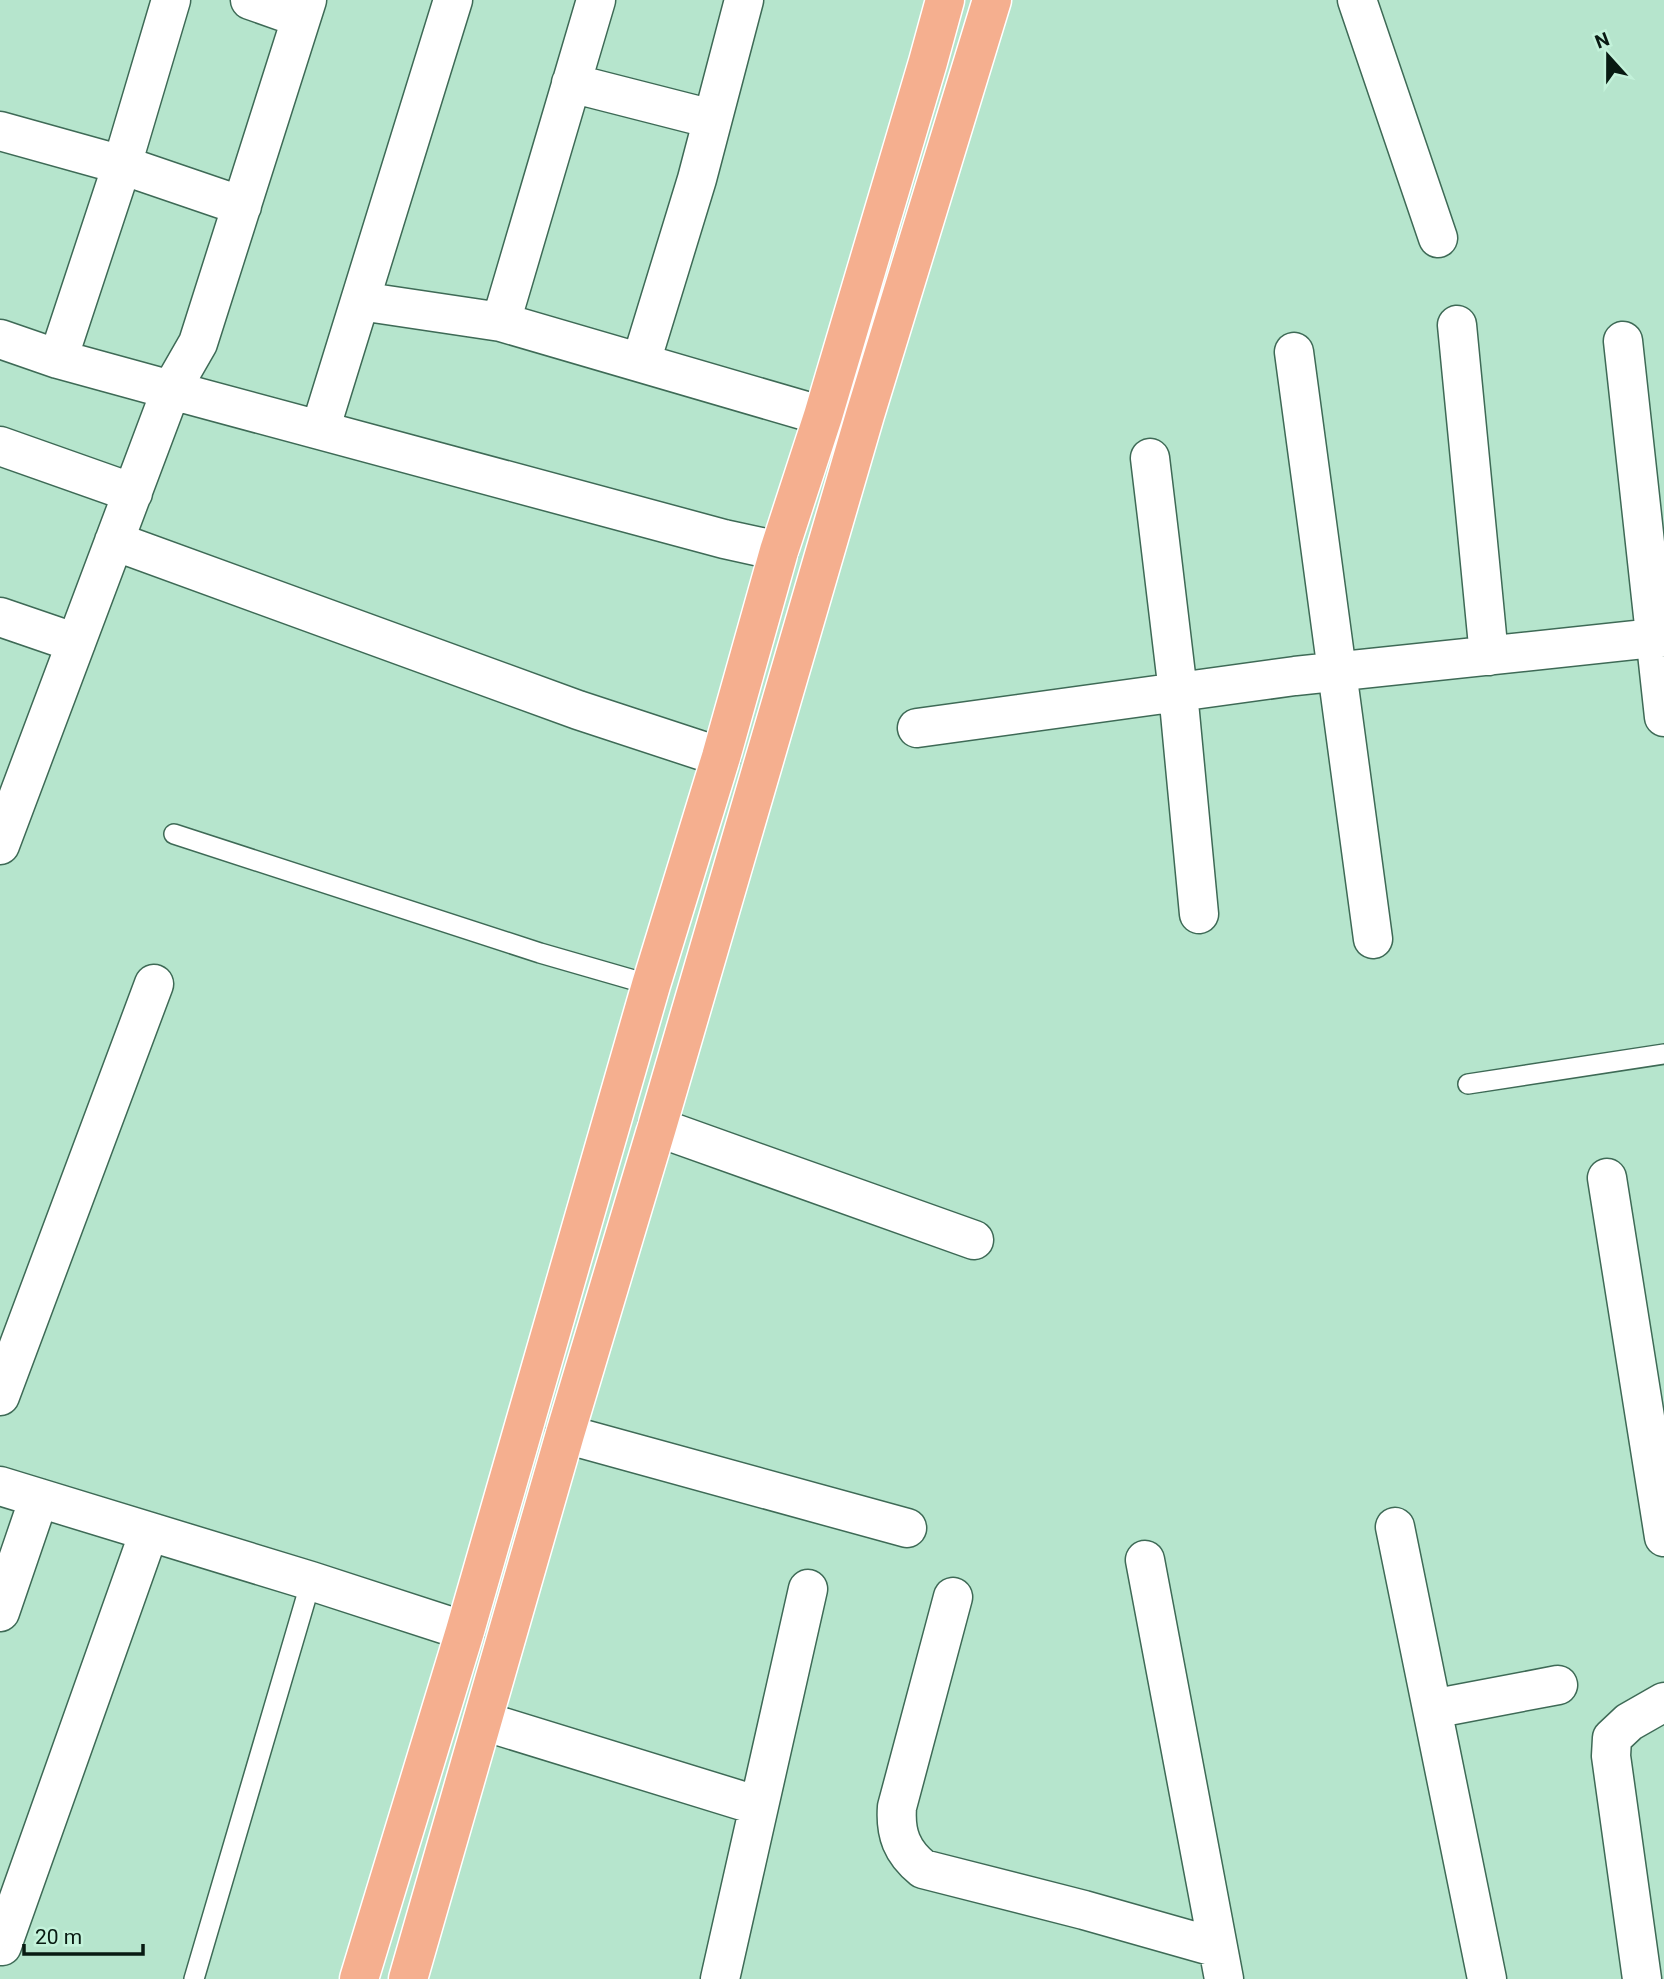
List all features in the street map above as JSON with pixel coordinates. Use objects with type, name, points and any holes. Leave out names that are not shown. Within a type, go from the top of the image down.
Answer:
[{"type":"main road","points":[[359,1979],[465,1632],[651,985],[721,757],[779,551],[823,416],[944,0]]},
{"type":"main road","points":[[408,1979],[565,1434],[865,415],[992,0]]},
{"type":"street","points":[[58,359],[122,165],[171,0]]},
{"type":"street","points":[[0,845],[13,770],[76,643],[171,390],[198,343],[304,9],[250,0]]},
{"type":"street","points":[[320,430],[453,0]]},
{"type":"street","points":[[501,322],[596,0]]},
{"type":"street","points":[[641,362],[697,179],[744,0]]},
{"type":"street","points":[[1357,0],[1438,238]]},
{"type":"street","points":[[572,83],[712,119]]},
{"type":"street","points":[[0,131],[122,165],[242,206]]},
{"type":"street","points":[[360,301],[501,322],[823,416]]},
{"type":"street","points":[[1457,325],[1489,656]]},
{"type":"street","points":[[0,339],[58,359],[171,390],[724,539],[779,551]]},
{"type":"street","points":[[1623,341],[1660,638],[1664,717]]},
{"type":"street","points":[[1294,352],[1373,939]]},
{"type":"street","points":[[0,446],[133,493]]},
{"type":"street","points":[[1150,458],[1178,692],[1199,914]]},
{"type":"street","points":[[114,541],[578,710],[721,757]]},
{"type":"street","points":[[0,617],[76,643]]},
{"type":"street","points":[[917,728],[1336,672],[1660,638]]},
{"type":"street","points":[[0,1396],[154,984]]},
{"type":"street","points":[[657,1128],[974,1240]]},
{"type":"street","points":[[1608,1178],[1659,1476],[1664,1537]]},
{"type":"street","points":[[565,1434],[907,1528]]},
{"type":"street","points":[[0,1486],[311,1581],[465,1632]]},
{"type":"street","points":[[0,1612],[39,1498]]},
{"type":"street","points":[[1395,1527],[1487,1979]]},
{"type":"street","points":[[2,1946],[149,1532]]},
{"type":"street","points":[[1144,1560],[1221,1963]]},
{"type":"street","points":[[720,1979],[808,1590]]},
{"type":"street","points":[[953,1597],[897,1807],[896,1825],[901,1843],[910,1858],[923,1869],[1084,1910],[1221,1963]]},
{"type":"street","points":[[1432,1709],[1558,1685]]},
{"type":"street","points":[[1642,1979],[1612,1738],[1620,1728],[1664,1702]]},
{"type":"street","points":[[483,1721],[759,1806]]},
{"type":"lane","points":[[174,834],[540,953],[651,985]]},
{"type":"lane","points":[[1468,1084],[1664,1054]]},
{"type":"lane","points":[[194,1979],[311,1581]]}]
